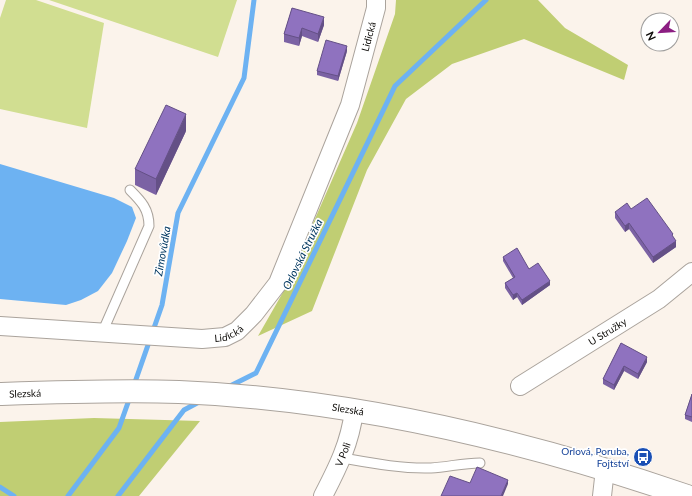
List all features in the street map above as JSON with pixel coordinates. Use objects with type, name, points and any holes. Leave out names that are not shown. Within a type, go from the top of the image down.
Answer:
[{"type":"street","name":"Lidická","points":[[0,326],[102,333],[215,338],[237,331],[254,314],[278,283],[350,105],[376,8],[376,0]]},
{"type":"street","name":"U Stružky","points":[[520,386],[659,299],[692,272]]},
{"type":"street","name":"Slezská","points":[[0,394],[111,391],[180,392],[251,397],[354,411],[500,439],[605,469],[686,496]]},
{"type":"street","name":"V Poli","points":[[323,496],[343,458],[352,426],[354,411]]},
{"type":"street","points":[[602,496],[605,469]]},
{"type":"lane","points":[[102,333],[149,226],[147,212],[143,202],[130,190]]},
{"type":"lane","points":[[343,458],[374,464],[430,468],[463,463],[480,463]]},
{"type":"green space","points":[[6,0],[36,0],[104,23],[87,128],[0,109],[0,18]]},
{"type":"green space","points":[[49,0],[237,0],[218,57]]},
{"type":"green space","points":[[396,0],[538,0],[565,28],[628,65],[624,80],[524,39],[452,64],[406,99],[367,170],[312,311],[258,336],[282,294],[357,123],[395,14]]},
{"type":"green space","points":[[94,418],[200,421],[139,496],[0,496],[0,422]]},
{"type":"water","points":[[0,164],[114,198],[132,207],[136,218],[127,241],[112,273],[98,291],[81,300],[66,305],[0,299]]},
{"type":"building","points":[[292,8],[324,17],[318,34],[302,28],[299,38],[284,34]]},
{"type":"building","points":[[326,40],[347,46],[338,76],[317,71]]},
{"type":"building","points":[[166,105],[186,114],[156,179],[135,169]]},
{"type":"building","points":[[647,198],[673,234],[672,235],[676,241],[653,257],[629,223],[625,226],[615,212],[627,203],[631,209]]},
{"type":"building","points":[[517,248],[529,269],[538,263],[550,281],[522,300],[517,293],[513,295],[505,283],[515,277],[503,257]]},
{"type":"building","points":[[621,343],[647,357],[638,374],[624,366],[614,385],[603,379]]},
{"type":"building","points":[[692,394],[692,417],[685,415]]},
{"type":"building","points":[[477,467],[508,480],[501,496],[441,496],[450,476],[470,483]]},
{"type":"waterway","name":"Zimovůdka","points":[[134,385],[162,305],[178,213],[244,78],[254,0]]},
{"type":"waterway","name":"Orlovská Stružka","points":[[228,387],[256,373],[395,86],[486,0]]},
{"type":"waterway","name":"Zimovůdka","points":[[68,496],[119,428],[130,397]]},
{"type":"waterway","name":"Orlovská Stružka","points":[[118,496],[184,410],[199,402]]},
{"type":"waterway","points":[[0,487],[14,496]]},
{"type":"place","name":"Orlová, Poruba, Fojtství","points":[[643,457]]}]
